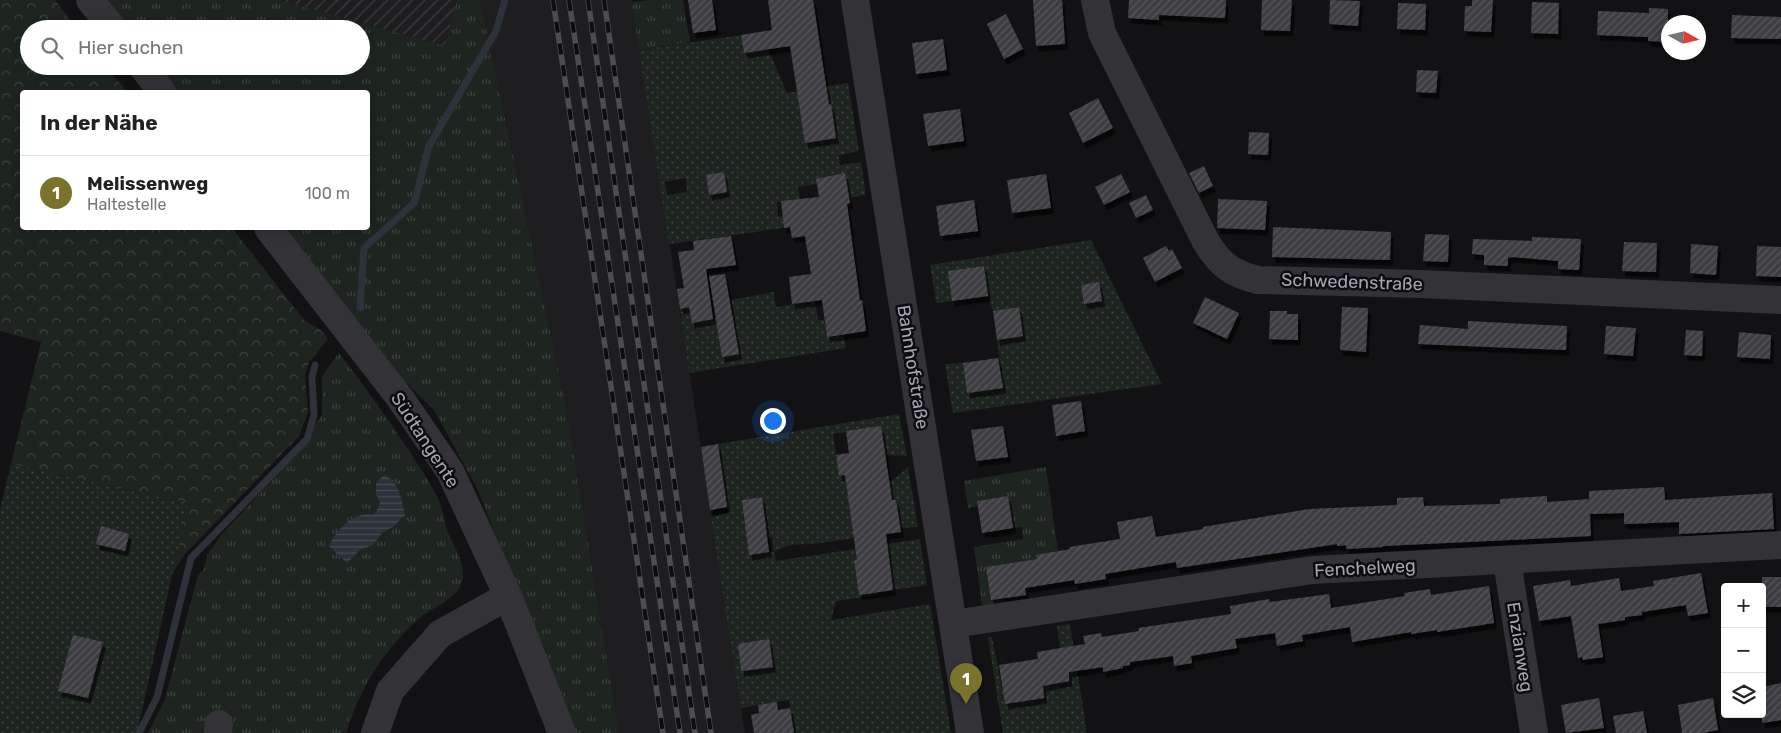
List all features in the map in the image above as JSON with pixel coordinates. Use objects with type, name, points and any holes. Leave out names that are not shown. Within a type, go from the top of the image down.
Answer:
[{"type":"street","points":[[90,0],[106,20]]},
{"type":"street","name":"Bahnhofstraße","points":[[856,0],[970,733]]},
{"type":"street","name":"Schwedenstraße","points":[[1095,0],[1102,33],[1205,240],[1214,255],[1226,267],[1241,276],[1258,280],[1431,285],[1781,300]]},
{"type":"street","points":[[149,75],[160,90]]},
{"type":"street","name":"Südtangente","points":[[270,230],[400,398],[450,471],[508,596],[562,733]]},
{"type":"street","name":"Fenchelweg","points":[[953,624],[1313,570],[1781,545]]},
{"type":"street","name":"Enzianweg","points":[[1507,561],[1534,733]]},
{"type":"street","points":[[375,733],[390,691],[440,634],[508,596]]},
{"type":"shaded area","points":[[279,0],[457,0],[445,46],[370,25],[370,20],[351,20]]},
{"type":"shaded area","points":[[480,0],[632,0],[745,733],[619,733],[566,406]]},
{"type":"shaded area","points":[[384,475],[397,487],[405,515],[393,527],[382,533],[373,545],[360,550],[347,563],[329,546],[337,533],[348,522],[361,515],[374,514],[376,512],[380,502],[376,494],[376,483]]},
{"type":"green space","points":[[0,0],[55,0],[70,20],[20,20],[20,75],[113,75],[125,90],[20,90],[20,230],[234,230],[304,320],[321,330],[328,339],[309,362],[305,376],[308,413],[299,436],[185,554],[172,574],[187,503],[11,464],[41,342],[0,331]]},
{"type":"green space","points":[[108,0],[279,0],[351,20],[120,20]]},
{"type":"green space","points":[[457,0],[480,0],[566,406],[619,733],[573,733],[477,488],[434,410],[391,368],[283,230],[370,230],[370,90],[174,90],[162,75],[370,75],[370,25],[445,46]]},
{"type":"green space","points":[[683,0],[690,42],[639,50],[632,2]]},
{"type":"green space","points":[[741,35],[744,53],[768,49],[787,93],[848,83],[859,151],[839,155],[840,165],[861,162],[866,195],[849,198],[845,174],[816,179],[817,184],[798,187],[800,199],[777,202],[778,217],[783,216],[784,228],[669,244],[639,50]],"holes":[[[724,173],[726,192],[709,195],[706,175]],[[686,178],[687,192],[667,195],[665,182]]]},
{"type":"green space","points":[[1091,240],[1162,384],[953,413],[945,364],[963,363],[967,393],[1003,388],[997,340],[1023,336],[1019,307],[993,311],[988,296],[984,266],[949,271],[952,301],[936,303],[930,265]]},
{"type":"green space","points":[[774,292],[776,307],[815,301],[818,320],[824,320],[827,336],[844,334],[846,348],[689,373],[680,309],[689,307],[692,322],[734,315],[731,300]]},
{"type":"green space","points":[[339,353],[391,425],[436,494],[442,508],[447,530],[462,565],[463,580],[460,587],[447,600],[421,617],[396,641],[385,655],[366,684],[346,733],[148,733],[165,699],[198,575],[204,569],[207,555],[222,534],[281,471],[322,415],[322,378]]},
{"type":"green space","points":[[899,414],[907,456],[885,455],[881,426],[833,434],[839,476],[851,475],[858,488],[892,481],[908,467],[918,527],[900,528],[896,500],[850,506],[854,538],[791,545],[774,552],[776,561],[920,539],[927,585],[893,590],[889,556],[854,560],[859,595],[877,592],[877,595],[836,601],[831,620],[930,604],[951,733],[794,733],[789,700],[741,708],[711,517],[728,513],[718,444]],"holes":[[[762,497],[763,508],[744,511],[742,500]],[[772,537],[774,552],[749,555],[747,541]]]},
{"type":"green space","points":[[11,464],[188,503],[137,733],[0,733],[0,510]]},
{"type":"green space","points":[[1046,467],[1058,551],[1037,559],[987,567],[991,600],[1003,599],[1004,609],[983,612],[974,547],[1023,539],[1022,527],[1013,528],[1008,496],[977,501],[978,506],[968,508],[964,481]]},
{"type":"green space","points":[[1070,624],[1087,733],[1003,733],[988,637],[992,637],[1005,704],[1044,698],[1043,686],[1069,681],[1064,648],[1060,649],[1057,626]]},
{"type":"building","points":[[688,0],[712,0],[716,30],[693,33]]},
{"type":"building","points":[[768,0],[813,0],[836,138],[805,143],[790,46],[744,53],[741,35],[772,30]]},
{"type":"building","points":[[1033,0],[1062,0],[1065,44],[1036,46]]},
{"type":"building","points":[[1129,0],[1226,0],[1225,18],[1159,15],[1159,20],[1128,18]]},
{"type":"building","points":[[1262,0],[1292,0],[1290,31],[1261,30]]},
{"type":"building","points":[[1330,0],[1360,1],[1358,26],[1329,24]]},
{"type":"building","points":[[1472,0],[1493,0],[1491,32],[1464,31],[1465,6],[1472,6]]},
{"type":"building","points":[[1532,2],[1559,3],[1558,34],[1531,33]]},
{"type":"building","points":[[1398,3],[1426,4],[1425,30],[1397,29]]},
{"type":"building","points":[[1649,8],[1668,9],[1668,15],[1661,15],[1661,42],[1648,41],[1648,37],[1597,35],[1598,11],[1649,13]]},
{"type":"building","points":[[1006,14],[1023,49],[1004,59],[987,24]]},
{"type":"building","points":[[1732,15],[1781,17],[1781,39],[1731,38]]},
{"type":"building","points":[[943,39],[947,70],[916,74],[912,43]]},
{"type":"building","points":[[1417,70],[1438,71],[1436,93],[1416,92]]},
{"type":"building","points":[[1098,98],[1113,128],[1083,143],[1069,113]]},
{"type":"building","points":[[960,109],[964,141],[928,146],[923,114]]},
{"type":"building","points":[[1249,132],[1269,133],[1268,155],[1248,154]]},
{"type":"building","points":[[1204,166],[1213,186],[1199,193],[1189,173]]},
{"type":"building","points":[[724,172],[727,192],[709,195],[706,175]]},
{"type":"building","points":[[845,173],[850,203],[847,204],[866,331],[827,337],[822,300],[792,304],[789,277],[811,274],[805,236],[792,238],[790,227],[784,228],[781,201],[819,197],[816,179]]},
{"type":"building","points":[[1046,174],[1051,208],[1012,213],[1007,180]]},
{"type":"building","points":[[1121,174],[1130,192],[1104,205],[1095,187]]},
{"type":"building","points":[[1146,195],[1153,210],[1136,218],[1129,203]]},
{"type":"building","points":[[1218,199],[1267,201],[1265,230],[1217,228]]},
{"type":"building","points":[[974,200],[978,231],[940,236],[936,206]]},
{"type":"building","points":[[1273,227],[1391,232],[1390,260],[1272,257]]},
{"type":"building","points":[[1425,234],[1449,235],[1448,262],[1423,261]]},
{"type":"building","points":[[731,236],[736,265],[706,269],[713,319],[692,323],[689,307],[680,309],[677,289],[684,288],[678,252],[694,250],[693,241]]},
{"type":"building","points":[[1532,237],[1581,239],[1579,270],[1558,269],[1558,261],[1513,257],[1508,258],[1508,266],[1484,265],[1484,255],[1472,254],[1473,239],[1532,241]]},
{"type":"building","points":[[1624,242],[1657,243],[1656,272],[1622,271]]},
{"type":"building","points":[[1691,244],[1718,246],[1716,275],[1690,273]]},
{"type":"building","points":[[1166,246],[1169,251],[1172,249],[1182,268],[1155,282],[1143,258]]},
{"type":"building","points":[[1757,246],[1781,247],[1781,277],[1756,276]]},
{"type":"building","points":[[984,266],[988,296],[952,301],[948,271]]},
{"type":"building","points":[[725,274],[739,354],[722,357],[709,276]]},
{"type":"building","points":[[1099,282],[1102,301],[1084,304],[1081,285]]},
{"type":"building","points":[[1205,297],[1239,313],[1227,339],[1193,323]]},
{"type":"building","points":[[1019,307],[1023,336],[997,340],[993,311]]},
{"type":"building","points":[[1342,307],[1368,308],[1366,352],[1340,350]]},
{"type":"building","points":[[1270,311],[1287,311],[1287,314],[1298,314],[1298,340],[1269,339]]},
{"type":"building","points":[[1468,321],[1567,326],[1566,350],[1418,344],[1420,325],[1468,329]]},
{"type":"building","points":[[1606,326],[1636,328],[1633,356],[1604,354]]},
{"type":"building","points":[[1686,330],[1703,331],[1702,356],[1684,355]]},
{"type":"building","points":[[1739,332],[1771,335],[1770,359],[1737,357]]},
{"type":"building","points":[[998,358],[1003,388],[967,393],[963,363]]},
{"type":"building","points":[[1081,401],[1085,431],[1056,436],[1052,405]]},
{"type":"building","points":[[881,426],[892,500],[896,500],[901,532],[886,534],[893,590],[859,595],[854,560],[857,560],[845,475],[839,476],[836,455],[849,453],[846,431]]},
{"type":"building","points":[[1003,426],[1008,457],[976,461],[971,430]]},
{"type":"building","points":[[718,444],[727,507],[710,510],[701,447]]},
{"type":"building","points":[[1664,487],[1665,500],[1772,493],[1774,529],[1679,534],[1679,522],[1624,524],[1624,513],[1590,514],[1591,536],[1346,549],[1346,545],[1337,546],[1337,544],[1177,568],[1176,562],[1105,574],[1106,579],[1075,584],[1074,580],[1025,588],[1026,595],[991,600],[986,567],[1037,559],[1036,555],[1070,549],[1069,547],[1120,539],[1117,522],[1152,516],[1156,537],[1309,509],[1397,505],[1397,498],[1423,497],[1424,506],[1500,504],[1500,499],[1547,496],[1547,502],[1589,499],[1589,491]]},
{"type":"building","points":[[1008,496],[1013,528],[982,533],[977,501]]},
{"type":"building","points":[[762,497],[769,552],[749,555],[742,500]]},
{"type":"building","points":[[101,526],[129,534],[125,551],[96,544]]},
{"type":"building","points":[[1701,573],[1708,613],[1688,616],[1686,605],[1642,612],[1642,615],[1625,617],[1625,620],[1598,624],[1603,657],[1583,660],[1582,657],[1578,658],[1571,616],[1539,621],[1533,586],[1570,580],[1571,586],[1619,578],[1621,591],[1654,586],[1653,581]]},
{"type":"building","points":[[1762,577],[1781,577],[1781,607],[1766,607],[1766,583],[1762,583]]},
{"type":"building","points":[[1489,586],[1494,623],[1437,632],[1437,630],[1411,634],[1411,632],[1352,642],[1350,627],[1302,635],[1303,641],[1277,646],[1275,633],[1235,639],[1237,648],[1191,656],[1192,663],[1174,666],[1173,656],[1130,662],[1130,665],[1123,666],[1123,668],[1103,672],[1103,667],[1069,672],[1069,681],[1043,686],[1044,698],[1005,704],[999,665],[1038,659],[1037,652],[1085,644],[1083,636],[1101,633],[1102,637],[1139,631],[1138,628],[1231,614],[1230,606],[1269,599],[1270,602],[1329,594],[1331,608],[1405,596],[1404,593],[1430,589],[1431,595]]},
{"type":"building","points":[[73,635],[103,642],[88,698],[58,691]]},
{"type":"building","points":[[769,639],[773,667],[741,671],[738,644]]},
{"type":"building","points":[[1781,683],[1781,720],[1762,723],[1762,718],[1766,718],[1766,686]]},
{"type":"building","points":[[1599,698],[1604,728],[1566,733],[1561,705]]},
{"type":"building","points":[[1713,698],[1718,730],[1702,733],[1682,733],[1678,705]]},
{"type":"building","points":[[777,702],[778,710],[790,708],[794,733],[754,733],[751,715],[759,713],[758,705]]},
{"type":"building","points":[[1643,711],[1647,733],[1616,733],[1613,716]]},
{"type":"waterway","points":[[360,308],[364,248],[414,203],[429,146],[496,31],[505,0]]},
{"type":"waterway","points":[[139,733],[157,697],[191,558],[307,439],[314,415],[312,377],[315,365]]},
{"type":"railway","points":[[553,0],[663,733]]},
{"type":"railway","points":[[569,0],[680,733]]},
{"type":"railway","points":[[588,0],[695,733]]},
{"type":"railway","points":[[604,0],[711,733]]},
{"type":"place","name":"Melissenweg","points":[[966,704]]}]
